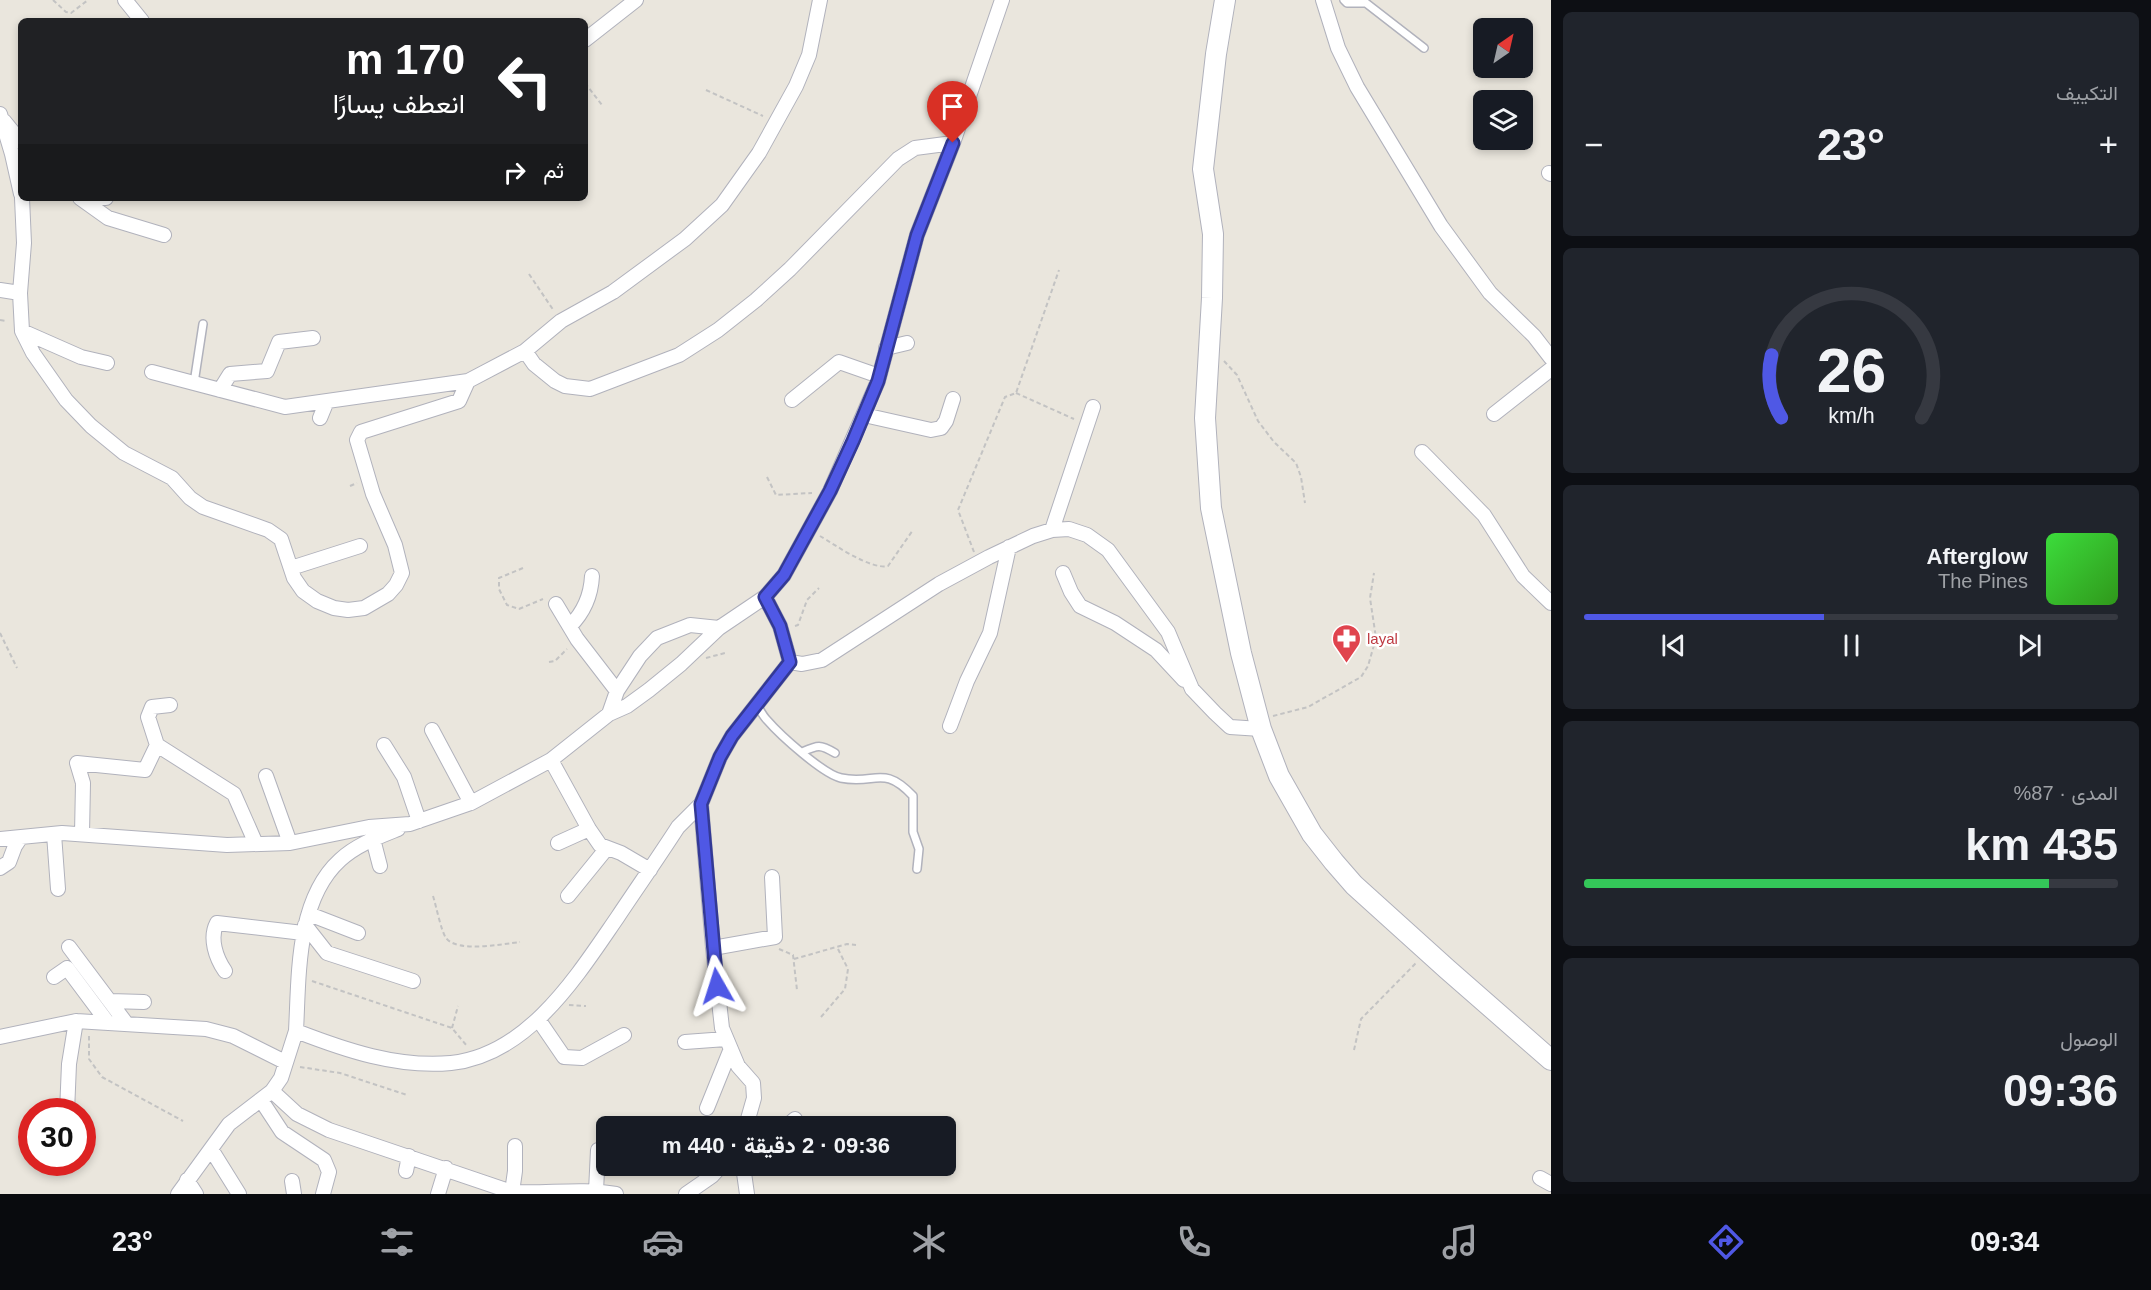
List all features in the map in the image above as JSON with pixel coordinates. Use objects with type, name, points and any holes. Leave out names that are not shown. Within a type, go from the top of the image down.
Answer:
[{"type":"main road","points":[[1225,0],[1216,54],[1203,169],[1213,234],[1205,418],[1211,508],[1241,653],[1260,724],[1279,776],[1312,834],[1354,885],[1551,1060]]},
{"type":"street","points":[[125,0],[140,18]]},
{"type":"street","points":[[588,38],[636,0]]},
{"type":"street","points":[[152,372],[285,407],[468,381],[525,351],[561,321],[613,292],[693,232],[722,205],[759,153],[796,86],[809,55],[820,0]]},
{"type":"street","points":[[178,1194],[229,1124],[272,1091],[281,1078],[296,1031],[298,976],[306,924],[320,887],[333,867],[343,857],[373,839],[471,803],[551,760],[609,714],[627,706],[649,690],[719,628],[765,597],[784,575],[830,491],[879,376],[917,235],[953,143],[1002,0]]},
{"type":"street","points":[[1323,0],[1338,48],[1357,87],[1441,225],[1490,293],[1534,336],[1551,358]]},
{"type":"street","points":[[0,116],[18,138]]},
{"type":"street","points":[[0,116],[18,182]]},
{"type":"street","points":[[525,351],[534,364],[555,381],[565,386],[591,390],[679,355],[718,330],[756,300],[790,269],[898,159],[915,148],[953,143]]},
{"type":"street","points":[[21,201],[24,243],[20,293],[22,331],[33,353],[66,400],[124,453],[172,478],[190,498],[203,507],[268,530],[280,539],[303,591],[317,601],[334,608],[348,610],[364,608],[388,594],[402,573],[395,545],[373,494],[357,440],[361,432],[459,401],[468,381]]},
{"type":"street","points":[[84,201],[108,218],[164,235]]},
{"type":"street","points":[[0,290],[20,293]]},
{"type":"street","points":[[22,331],[81,357],[107,363]]},
{"type":"street","points":[[220,390],[230,374],[267,371],[279,342],[313,338]]},
{"type":"street","points":[[886,348],[907,343]]},
{"type":"street","points":[[792,400],[839,362],[879,376]]},
{"type":"street","points":[[1494,414],[1551,369]]},
{"type":"street","points":[[864,415],[931,430],[940,428],[946,421],[953,399]]},
{"type":"street","points":[[320,418],[327,401]]},
{"type":"street","points":[[1052,530],[1093,407]]},
{"type":"street","points":[[1422,452],[1484,515],[1523,576],[1551,603]]},
{"type":"street","points":[[790,662],[802,664],[822,660],[939,584],[978,563],[1033,536],[1052,530],[1069,530],[1087,535],[1108,550],[1168,632],[1192,688]]},
{"type":"street","points":[[291,568],[360,546]]},
{"type":"street","points":[[950,726],[967,681],[990,633],[1009,547]]},
{"type":"street","points":[[1063,573],[1080,606],[1115,623],[1156,650],[1230,727],[1260,724]]},
{"type":"street","points":[[570,626],[586,606],[592,576]]},
{"type":"street","points":[[765,597],[781,632],[790,662]]},
{"type":"street","points":[[556,604],[578,639],[617,691]]},
{"type":"street","points":[[609,714],[617,691],[640,656],[657,638],[690,625],[719,628]]},
{"type":"street","points":[[296,1031],[341,1048],[386,1060],[451,1063],[478,1056],[523,1032],[559,998],[678,827],[701,804],[724,750],[745,718],[790,662]]},
{"type":"street","points":[[171,705],[152,707],[148,717],[157,745],[234,795],[256,844]]},
{"type":"street","points":[[432,730],[471,803]]},
{"type":"street","points":[[82,834],[83,783],[76,763],[145,770],[157,745]]},
{"type":"street","points":[[384,745],[404,777],[414,823]]},
{"type":"street","points":[[551,760],[600,845],[621,853],[650,870]]},
{"type":"street","points":[[266,776],[290,843]]},
{"type":"street","points":[[701,804],[712,948],[722,1028],[738,1066],[753,1083],[754,1098],[749,1116]]},
{"type":"street","points":[[0,839],[82,834],[227,845],[290,843],[369,827],[414,823]]},
{"type":"street","points":[[558,843],[589,829]]},
{"type":"street","points":[[54,834],[58,890]]},
{"type":"street","points":[[0,868],[9,862],[21,837]]},
{"type":"street","points":[[373,839],[380,866]]},
{"type":"street","points":[[568,896],[607,848]]},
{"type":"street","points":[[712,948],[775,937],[772,877]]},
{"type":"street","points":[[225,971],[213,942],[214,928],[217,923],[306,924],[358,933]]},
{"type":"street","points":[[306,924],[327,953],[413,981]]},
{"type":"street","points":[[69,947],[126,1023]]},
{"type":"street","points":[[54,977],[67,969],[108,1023]]},
{"type":"street","points":[[110,1001],[144,1002]]},
{"type":"street","points":[[538,1019],[564,1057],[582,1058],[624,1035]]},
{"type":"street","points":[[0,1037],[76,1021],[126,1023],[219,1032],[285,1062]]},
{"type":"street","points":[[68,1098],[69,1064],[76,1021]]},
{"type":"street","points":[[685,1042],[728,1045]]},
{"type":"street","points":[[707,1108],[728,1045]]},
{"type":"street","points":[[272,1091],[297,1114],[328,1130],[512,1192],[596,1191],[616,1194]]},
{"type":"street","points":[[261,1100],[282,1132],[324,1160],[328,1172],[323,1194]]},
{"type":"street","points":[[512,1192],[515,1146]]},
{"type":"street","points":[[211,1149],[238,1194]]},
{"type":"street","points":[[406,1171],[409,1156]]},
{"type":"street","points":[[438,1194],[446,1168]]},
{"type":"street","points":[[596,1191],[597,1176]]},
{"type":"street","points":[[686,1194],[712,1176]]},
{"type":"street","points":[[744,1176],[747,1194]]},
{"type":"street","points":[[188,1180],[196,1194]]},
{"type":"lane","points":[[1344,0],[1347,3],[1366,3],[1424,48]]},
{"type":"lane","points":[[194,384],[203,324]]},
{"type":"lane","points":[[757,705],[767,720],[802,752],[837,777],[859,780],[885,776],[902,785],[913,796],[913,832],[919,849],[917,869]]},
{"type":"lane","points":[[802,752],[816,746],[824,746],[835,753]]},
{"type":"path","points":[[53,0],[66,12],[71,13],[88,0]]},
{"type":"path","points":[[588,87],[602,105]]},
{"type":"path","points":[[706,90],[776,122]]},
{"type":"path","points":[[1016,393],[1059,270]]},
{"type":"path","points":[[529,274],[561,321]]},
{"type":"path","points":[[1209,345],[1237,375],[1258,421],[1274,442],[1296,463],[1301,477],[1305,503]]},
{"type":"path","points":[[978,563],[958,510],[1005,397],[1016,393],[1086,424]]},
{"type":"path","points":[[767,477],[776,495],[830,491]]},
{"type":"path","points":[[810,529],[842,550],[881,568],[888,566],[913,530]]},
{"type":"path","points":[[523,568],[499,578],[499,589],[507,605],[519,609],[546,597],[556,604]]},
{"type":"path","points":[[1260,724],[1308,707],[1360,677],[1368,666],[1376,638],[1370,598],[1374,573]]},
{"type":"path","points":[[781,632],[798,625],[807,600],[819,588]]},
{"type":"path","points":[[0,633],[17,668]]},
{"type":"path","points":[[549,662],[555,661],[578,639]]},
{"type":"path","points":[[433,896],[446,938],[456,945],[488,946],[520,942]]},
{"type":"path","points":[[757,941],[793,955],[798,990]]},
{"type":"path","points":[[794,959],[848,944],[856,945]]},
{"type":"path","points":[[821,1017],[845,989],[848,969],[837,947]]},
{"type":"path","points":[[1354,1050],[1361,1019],[1427,951]]},
{"type":"path","points":[[298,976],[452,1028],[478,1056]]},
{"type":"path","points":[[559,998],[571,1006],[586,1006]]},
{"type":"path","points":[[452,1028],[458,1006]]},
{"type":"path","points":[[93,1022],[88,1041],[89,1059],[102,1077],[183,1121]]},
{"type":"path","points":[[285,1062],[297,1067],[340,1073],[407,1095]]},
{"type":"place","name":"layal","points":[[1346,664]]},
{"type":"route","points":[[717,986],[701,804],[720,757],[732,736],[790,662],[780,626],[765,597],[784,575],[830,491],[878,381],[917,235],[953,143]]}]
